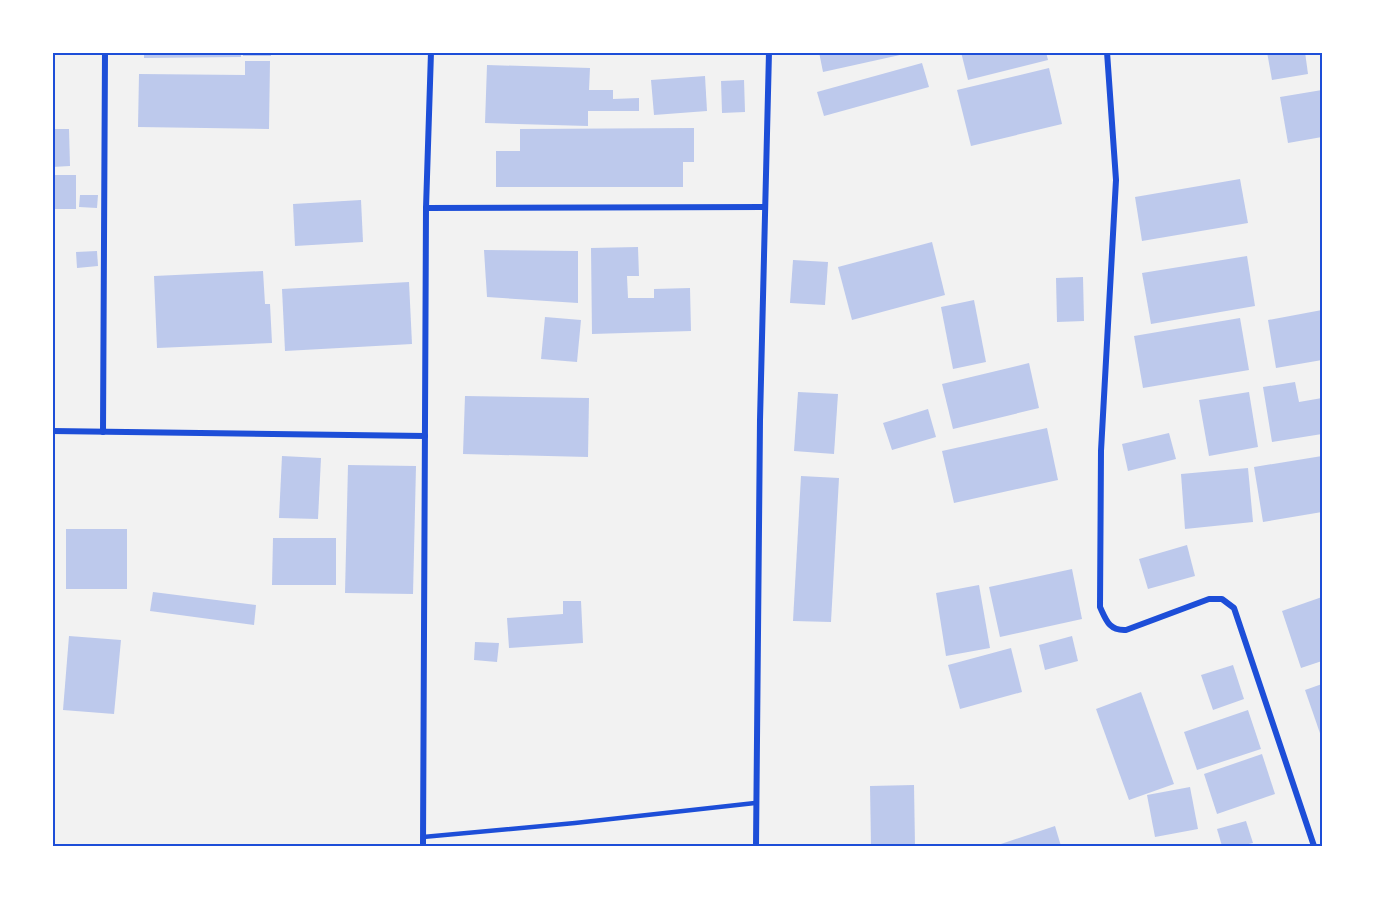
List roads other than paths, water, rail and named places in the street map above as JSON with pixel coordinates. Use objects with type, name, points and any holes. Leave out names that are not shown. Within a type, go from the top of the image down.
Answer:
[{"type":"street","points":[[103,432],[105,52]]},
{"type":"street","points":[[423,846],[426,208],[431,52]]},
{"type":"street","points":[[756,846],[769,52]]},
{"type":"street","points":[[1107,52],[1116,180],[1101,451],[1100,607],[1110,627],[1117,631],[1126,630],[1209,599],[1222,599],[1234,608],[1314,846]]},
{"type":"street","points":[[426,208],[765,207]]},
{"type":"street","points":[[52,431],[425,435]]},
{"type":"lane","points":[[423,837],[755,803]]}]
